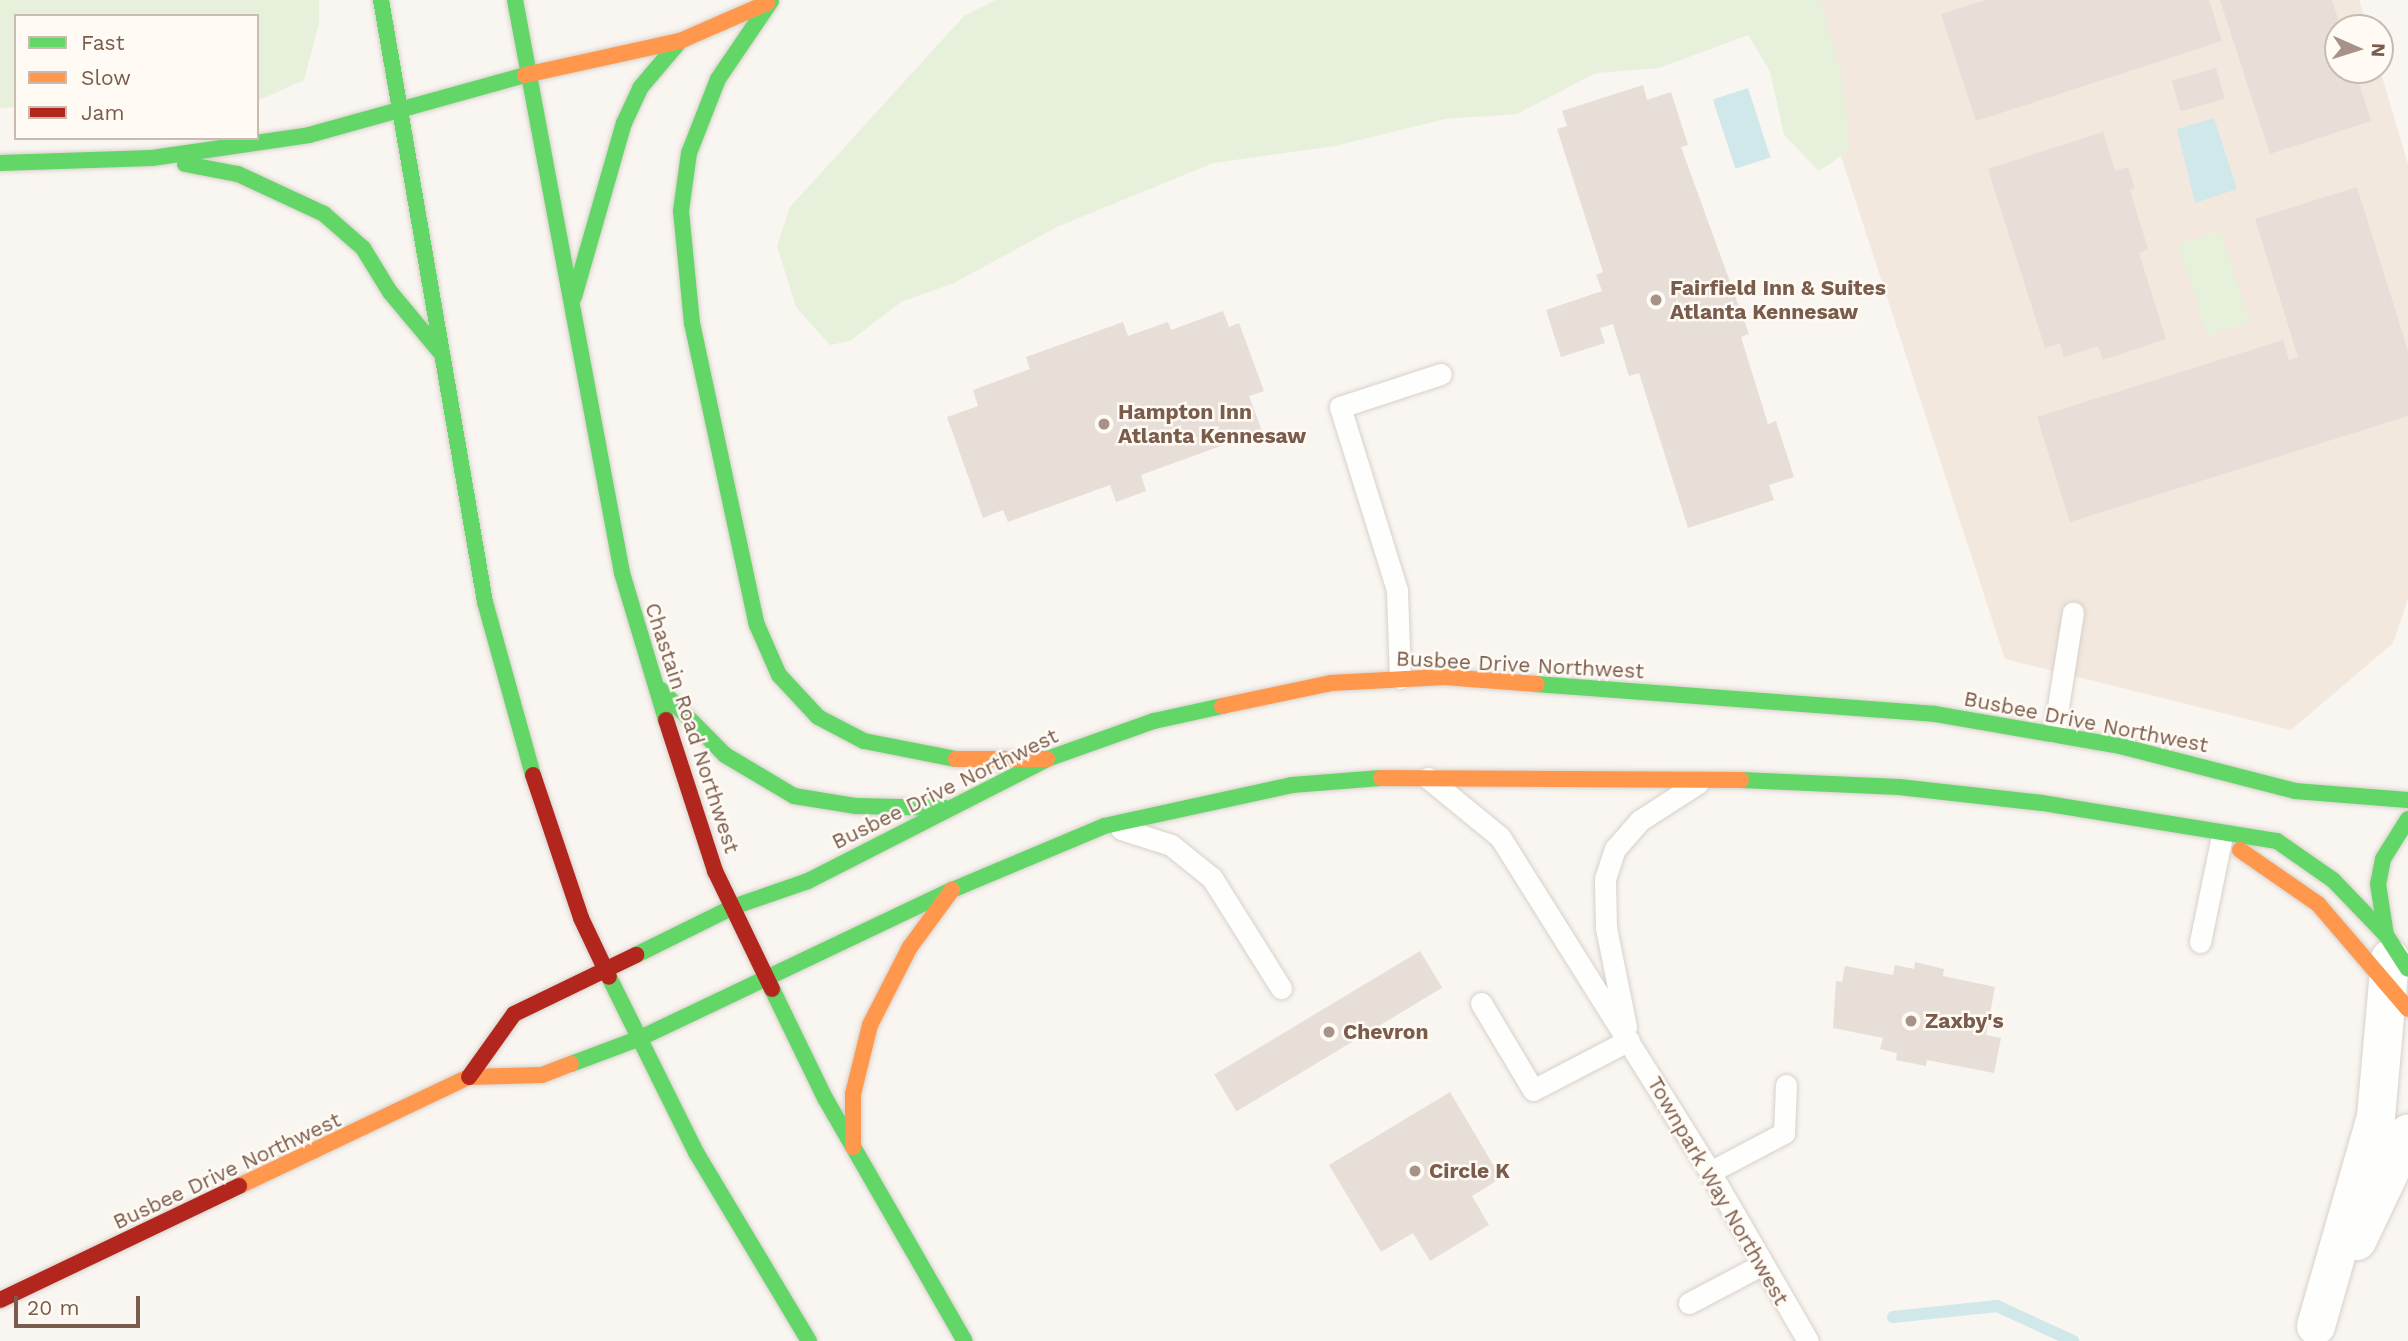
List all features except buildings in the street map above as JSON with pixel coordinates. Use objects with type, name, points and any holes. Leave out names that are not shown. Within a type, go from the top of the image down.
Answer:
[{"type":"main road","points":[[381,0],[485,602],[515,722],[581,918],[605,970],[697,1154],[809,1341]]},
{"type":"main road","name":"Chastain Road Northwest","points":[[515,0],[573,297],[622,573],[688,796],[765,978],[853,1149],[965,1341]]},
{"type":"main road","points":[[0,163],[152,158],[309,135],[528,74],[680,41],[772,0]]},
{"type":"main road","points":[[772,0],[718,79],[689,153],[681,211],[692,323],[757,625],[779,675],[818,717],[864,741],[964,761],[1047,759]]},
{"type":"main road","points":[[573,297],[624,123],[640,88],[680,41]]},
{"type":"main road","points":[[152,158],[238,174],[324,214],[363,248],[390,292],[441,353]]},
{"type":"main road","points":[[651,678],[725,755],[794,796],[856,806],[945,808]]},
{"type":"main road","name":"Busbee Drive Northwest","points":[[469,1077],[514,1014],[733,907],[808,881],[945,808],[1047,759],[1154,721],[1244,698],[1331,682],[1400,678],[1935,714],[2054,732],[2295,791],[2368,799],[2408,800]]},
{"type":"main road","name":"Busbee Drive Northwest","points":[[0,1300],[469,1077],[542,1074],[638,1039],[952,890],[1104,826],[1292,785],[1424,775],[1899,787],[2042,803],[2222,835],[2251,835],[2298,853],[2347,893],[2396,969]]},
{"type":"main road","points":[[2368,799],[2408,779]]},
{"type":"main road","points":[[2396,969],[2378,884],[2384,859],[2408,819]]},
{"type":"main road","points":[[2222,835],[2318,904],[2396,969]]},
{"type":"main road","points":[[853,1149],[853,1094],[870,1025],[910,947],[952,890]]},
{"type":"street","points":[[2312,1333],[2375,1117],[2396,969]]},
{"type":"street","points":[[2312,1333],[2408,1134]]},
{"type":"lane","points":[[1400,678],[1397,590],[1340,407],[1441,374]]},
{"type":"lane","points":[[2054,732],[2073,612]]},
{"type":"lane","name":"Townpark Way Northwest","points":[[1424,775],[1500,837],[1710,1172],[1761,1265],[1808,1341]]},
{"type":"lane","name":"Townpark Way Northwest","points":[[1629,1040],[1606,928],[1605,879],[1615,849],[1639,821],[1705,780]]},
{"type":"lane","points":[[1104,826],[1171,845],[1194,860],[1224,895],[1281,988]]},
{"type":"lane","points":[[2200,942],[2222,835]]},
{"type":"lane","points":[[1481,1003],[1533,1090],[1629,1040]]},
{"type":"lane","points":[[1710,1172],[1784,1133],[1786,1084]]},
{"type":"lane","points":[[1689,1303],[1761,1265]]},
{"type":"shaded area","points":[[1790,0],[2359,0],[2364,14],[2324,14],[2324,84],[2384,84],[2408,164],[2408,599],[2393,643],[2291,730],[2005,659]]},
{"type":"green space","points":[[0,0],[319,0],[319,23],[304,80],[259,100],[259,14],[14,14],[14,107],[0,108]]},
{"type":"green space","points":[[996,0],[1820,0],[1842,76],[1850,150],[1819,171],[1784,135],[1770,71],[1748,35],[1659,68],[1596,73],[1517,114],[1445,119],[1335,146],[1213,163],[1057,227],[954,283],[901,302],[850,341],[830,345],[796,307],[777,246],[790,207],[964,16]]},
{"type":"green space","points":[[2220,231],[2250,322],[2208,336],[2178,245]]},
{"type":"water","points":[[1748,88],[1771,157],[1735,169],[1713,99]]},
{"type":"water","points":[[2214,118],[2237,189],[2195,203],[2177,129]]},
{"type":"waterway","points":[[1893,1317],[1997,1306],[2073,1341]]},
{"type":"traffic: fast","points":[[381,0],[485,602],[533,775]]},
{"type":"traffic: fast","points":[[515,0],[622,573],[666,720]]},
{"type":"traffic: fast","points":[[771,1],[718,79],[689,153],[681,211],[692,323],[757,625],[779,675],[818,717],[864,741],[956,759]]},
{"type":"traffic: fast","points":[[574,297],[624,123],[640,88],[680,41]]},
{"type":"traffic: fast","points":[[0,163],[152,158],[309,135],[525,75]]},
{"type":"traffic: fast","points":[[185,164],[238,174],[324,214],[363,248],[390,292],[441,353]]},
{"type":"traffic: fast","points":[[1537,684],[1935,714],[2120,746],[2295,791],[2408,800]]},
{"type":"traffic: fast","points":[[661,690],[725,755],[794,796],[856,806],[945,808]]},
{"type":"traffic: fast","points":[[636,955],[733,907],[808,881],[1047,759],[1154,721],[1222,706]]},
{"type":"traffic: fast","points":[[571,1064],[638,1039],[952,890],[1104,826],[1292,785],[1381,778]]},
{"type":"traffic: fast","points":[[1741,780],[1899,787],[2042,803],[2277,841],[2333,880],[2386,935]]},
{"type":"traffic: fast","points":[[2408,819],[2383,859],[2378,884],[2386,935],[2408,969]]},
{"type":"traffic: fast","points":[[609,977],[697,1154],[809,1341]]},
{"type":"traffic: fast","points":[[772,989],[825,1098],[965,1341]]},
{"type":"traffic: slow","points":[[525,75],[680,41],[767,3]]},
{"type":"traffic: slow","points":[[1222,706],[1331,683],[1444,677],[1537,684]]},
{"type":"traffic: slow","points":[[956,759],[1047,759]]},
{"type":"traffic: slow","points":[[1381,778],[1741,780]]},
{"type":"traffic: slow","points":[[2240,850],[2318,904],[2408,1009]]},
{"type":"traffic: slow","points":[[853,1147],[853,1094],[870,1025],[910,947],[952,890]]},
{"type":"traffic: slow","points":[[239,1186],[469,1077],[542,1075],[571,1064]]},
{"type":"traffic: jam","points":[[666,720],[715,871],[772,989]]},
{"type":"traffic: jam","points":[[533,775],[581,918],[609,977]]},
{"type":"traffic: jam","points":[[469,1077],[514,1014],[636,955]]},
{"type":"traffic: jam","points":[[0,1300],[239,1186]]},
{"type":"place","name":"Fairfield Inn & Suites Atlanta Kennesaw","points":[[1656,300]]},
{"type":"place","name":"Hampton Inn Atlanta Kennesaw","points":[[1104,424]]},
{"type":"place","name":"Zaxby's","points":[[1911,1021]]},
{"type":"place","name":"Chevron","points":[[1329,1032]]},
{"type":"place","name":"Circle K","points":[[1415,1171]]}]
